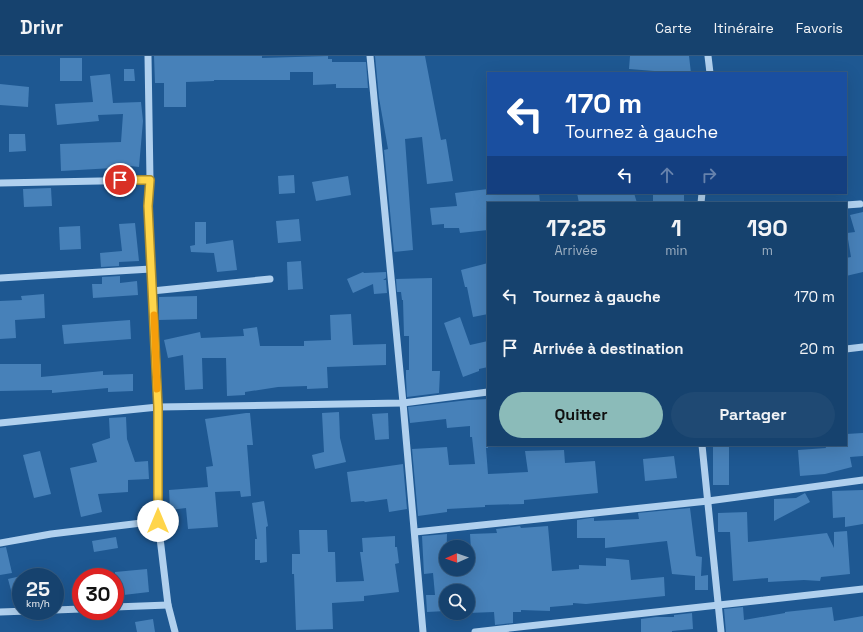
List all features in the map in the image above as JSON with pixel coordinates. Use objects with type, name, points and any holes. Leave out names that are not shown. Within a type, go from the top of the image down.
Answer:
[{"type":"street","points":[[148,56],[150,180],[148,206],[158,407],[158,521],[168,605],[175,632]]},
{"type":"street","points":[[370,56],[423,632]]},
{"type":"street","points":[[708,56],[710,72]]},
{"type":"street","points":[[0,182],[150,180]]},
{"type":"street","points":[[847,205],[860,204]]},
{"type":"street","points":[[0,278],[152,269]]},
{"type":"street","points":[[152,291],[270,279]]},
{"type":"street","points":[[847,349],[863,347]]},
{"type":"street","points":[[0,423],[158,407],[403,403],[487,392]]},
{"type":"street","points":[[702,446],[717,606],[721,632]]},
{"type":"street","points":[[415,532],[708,501],[863,480]]},
{"type":"street","points":[[0,543],[51,534],[158,521]]},
{"type":"street","points":[[475,632],[863,589]]},
{"type":"street","points":[[124,607],[168,605]]},
{"type":"street","points":[[0,612],[12,612]]},
{"type":"building","points":[[154,56],[262,56],[262,58],[328,56],[328,59],[332,59],[332,62],[366,62],[368,88],[336,88],[336,84],[313,85],[313,72],[290,72],[290,80],[214,80],[186,82],[186,107],[164,107],[164,83],[155,83]]},
{"type":"building","points":[[375,56],[425,56],[441,140],[446,139],[453,181],[427,184],[422,137],[405,139],[413,250],[394,252],[384,150],[388,149],[379,98]]},
{"type":"building","points":[[630,56],[689,56],[691,72],[667,72],[629,69]]},
{"type":"building","points":[[60,58],[82,58],[82,81],[60,81]]},
{"type":"building","points":[[124,69],[134,69],[135,81],[124,81]]},
{"type":"building","points":[[110,74],[113,103],[141,102],[143,121],[139,167],[113,164],[113,168],[61,171],[60,144],[121,142],[123,114],[98,115],[99,121],[57,125],[55,104],[93,102],[90,76]]},
{"type":"building","points":[[0,84],[29,87],[28,107],[0,105]]},
{"type":"building","points":[[9,134],[25,134],[26,151],[9,152]]},
{"type":"building","points":[[294,175],[295,193],[279,194],[278,176]]},
{"type":"building","points":[[348,176],[351,195],[316,201],[312,182]]},
{"type":"building","points":[[51,188],[52,206],[24,207],[23,189]]},
{"type":"building","points":[[487,189],[487,194],[539,194],[540,202],[487,202],[487,230],[460,233],[459,228],[444,228],[444,224],[432,225],[430,208],[457,206],[455,193]]},
{"type":"building","points":[[577,194],[634,194],[637,202],[579,202]]},
{"type":"building","points":[[653,194],[684,194],[684,202],[653,202]]},
{"type":"building","points":[[863,212],[863,272],[847,276],[847,258],[851,257],[847,233],[855,232],[850,215]]},
{"type":"building","points":[[299,219],[301,241],[278,243],[276,221]]},
{"type":"building","points":[[195,222],[206,222],[206,244],[233,240],[237,270],[217,272],[214,253],[191,252],[190,246],[195,245]]},
{"type":"building","points":[[135,223],[139,261],[119,262],[119,266],[101,267],[100,253],[122,251],[119,224]]},
{"type":"building","points":[[80,226],[81,249],[60,250],[59,227]]},
{"type":"building","points":[[301,261],[303,289],[288,290],[287,262]]},
{"type":"building","points":[[487,263],[487,314],[473,317],[467,287],[465,287],[461,270]]},
{"type":"building","points":[[363,272],[386,272],[386,278],[383,280],[386,280],[387,293],[374,294],[373,284],[353,293],[347,279]]},
{"type":"building","points":[[120,276],[120,283],[137,281],[138,295],[93,298],[92,284],[102,284],[102,277]]},
{"type":"building","points":[[432,278],[432,371],[440,371],[439,393],[407,397],[406,370],[409,370],[409,336],[404,336],[403,300],[401,292],[397,292],[396,279]]},
{"type":"building","points":[[44,294],[45,318],[15,320],[16,338],[0,339],[0,301],[22,300],[21,296]]},
{"type":"building","points":[[197,296],[197,319],[159,320],[159,297]]},
{"type":"building","points":[[351,314],[353,345],[386,344],[386,365],[327,367],[328,388],[307,389],[307,386],[278,387],[245,392],[245,395],[227,396],[226,358],[202,358],[203,389],[185,390],[183,355],[168,358],[164,340],[200,332],[201,338],[244,336],[243,329],[257,327],[260,346],[304,346],[304,341],[331,340],[330,315]]},
{"type":"building","points":[[460,317],[470,345],[487,341],[487,367],[479,369],[479,371],[463,377],[444,323]]},
{"type":"building","points":[[130,320],[131,339],[64,344],[62,325]]},
{"type":"building","points":[[0,364],[41,364],[41,377],[103,371],[103,375],[133,374],[133,391],[108,392],[108,388],[52,393],[52,390],[0,391]]},
{"type":"building","points":[[487,399],[488,448],[486,448],[488,474],[528,472],[525,451],[564,450],[565,463],[595,461],[598,493],[524,500],[524,504],[485,505],[485,507],[447,509],[447,512],[418,516],[412,449],[447,447],[449,465],[475,464],[472,437],[470,437],[470,426],[447,428],[446,419],[410,423],[408,407]]},
{"type":"building","points":[[339,412],[340,438],[346,462],[315,469],[312,455],[324,452],[322,413]]},
{"type":"building","points":[[250,413],[253,445],[247,445],[251,496],[241,497],[240,491],[215,492],[218,527],[188,529],[186,508],[170,510],[169,490],[208,487],[206,467],[213,466],[205,419]]},
{"type":"building","points":[[388,413],[389,439],[375,440],[372,414]]},
{"type":"building","points":[[126,417],[127,439],[135,462],[148,461],[149,479],[128,480],[128,492],[98,494],[102,512],[81,517],[70,468],[97,462],[92,444],[110,438],[109,418]]},
{"type":"building","points":[[863,433],[863,456],[850,457],[852,467],[825,474],[800,476],[798,450],[826,448],[825,446],[847,446],[847,434]]},
{"type":"building","points":[[713,446],[729,446],[729,485],[713,485]]},
{"type":"building","points":[[40,451],[51,494],[34,498],[23,455]]},
{"type":"building","points":[[674,456],[677,478],[645,481],[643,459]]},
{"type":"building","points":[[403,464],[407,509],[389,512],[387,499],[351,502],[347,472]]},
{"type":"building","points":[[863,490],[863,524],[845,527],[845,517],[833,518],[832,491]]},
{"type":"building","points":[[805,493],[810,502],[774,521],[774,499],[796,498]]},
{"type":"building","points":[[264,501],[268,526],[266,527],[267,562],[260,563],[260,560],[255,560],[255,539],[257,539],[252,503]]},
{"type":"building","points":[[690,508],[696,556],[702,557],[701,576],[708,575],[708,590],[695,590],[695,576],[672,574],[667,541],[605,548],[605,538],[577,538],[577,520],[591,518],[594,518],[594,521],[639,519],[638,513]]},
{"type":"building","points":[[747,512],[748,542],[827,533],[834,548],[834,532],[847,531],[850,574],[821,577],[820,581],[804,580],[768,582],[768,578],[733,581],[730,532],[718,532],[718,513]]},
{"type":"building","points":[[520,526],[521,528],[548,526],[552,571],[579,569],[579,565],[606,566],[606,558],[629,560],[631,580],[664,577],[665,596],[586,604],[573,603],[573,605],[550,607],[550,611],[521,610],[521,612],[513,612],[513,623],[495,625],[494,612],[475,613],[475,584],[439,584],[439,611],[427,612],[426,595],[435,595],[433,573],[424,574],[422,536],[447,534],[447,540],[439,540],[439,576],[475,576],[475,540],[470,540],[470,534],[497,533],[496,529]]},
{"type":"building","points":[[299,530],[327,530],[328,552],[335,552],[336,582],[364,581],[360,552],[363,552],[362,538],[395,536],[395,547],[397,547],[399,563],[395,564],[399,592],[364,596],[364,601],[332,603],[333,629],[296,630],[292,554],[300,554]]},
{"type":"building","points":[[116,537],[118,548],[94,552],[92,541]]},
{"type":"building","points":[[6,547],[12,573],[0,575],[0,548]]},
{"type":"building","points":[[147,569],[149,592],[124,595],[124,571]]},
{"type":"building","points":[[12,578],[12,594],[8,579]]},
{"type":"building","points":[[743,607],[744,620],[785,612],[832,607],[834,621],[863,616],[863,632],[726,632],[724,609]]},
{"type":"building","points":[[692,613],[693,629],[672,632],[641,632],[641,619],[674,617],[674,615]]},
{"type":"building","points":[[153,619],[155,632],[137,632],[135,622]]},
{"type":"slow traffic","points":[[154,315],[157,389]]},
{"type":"route","points":[[120,180],[150,180],[148,206],[158,407],[158,521]]}]
